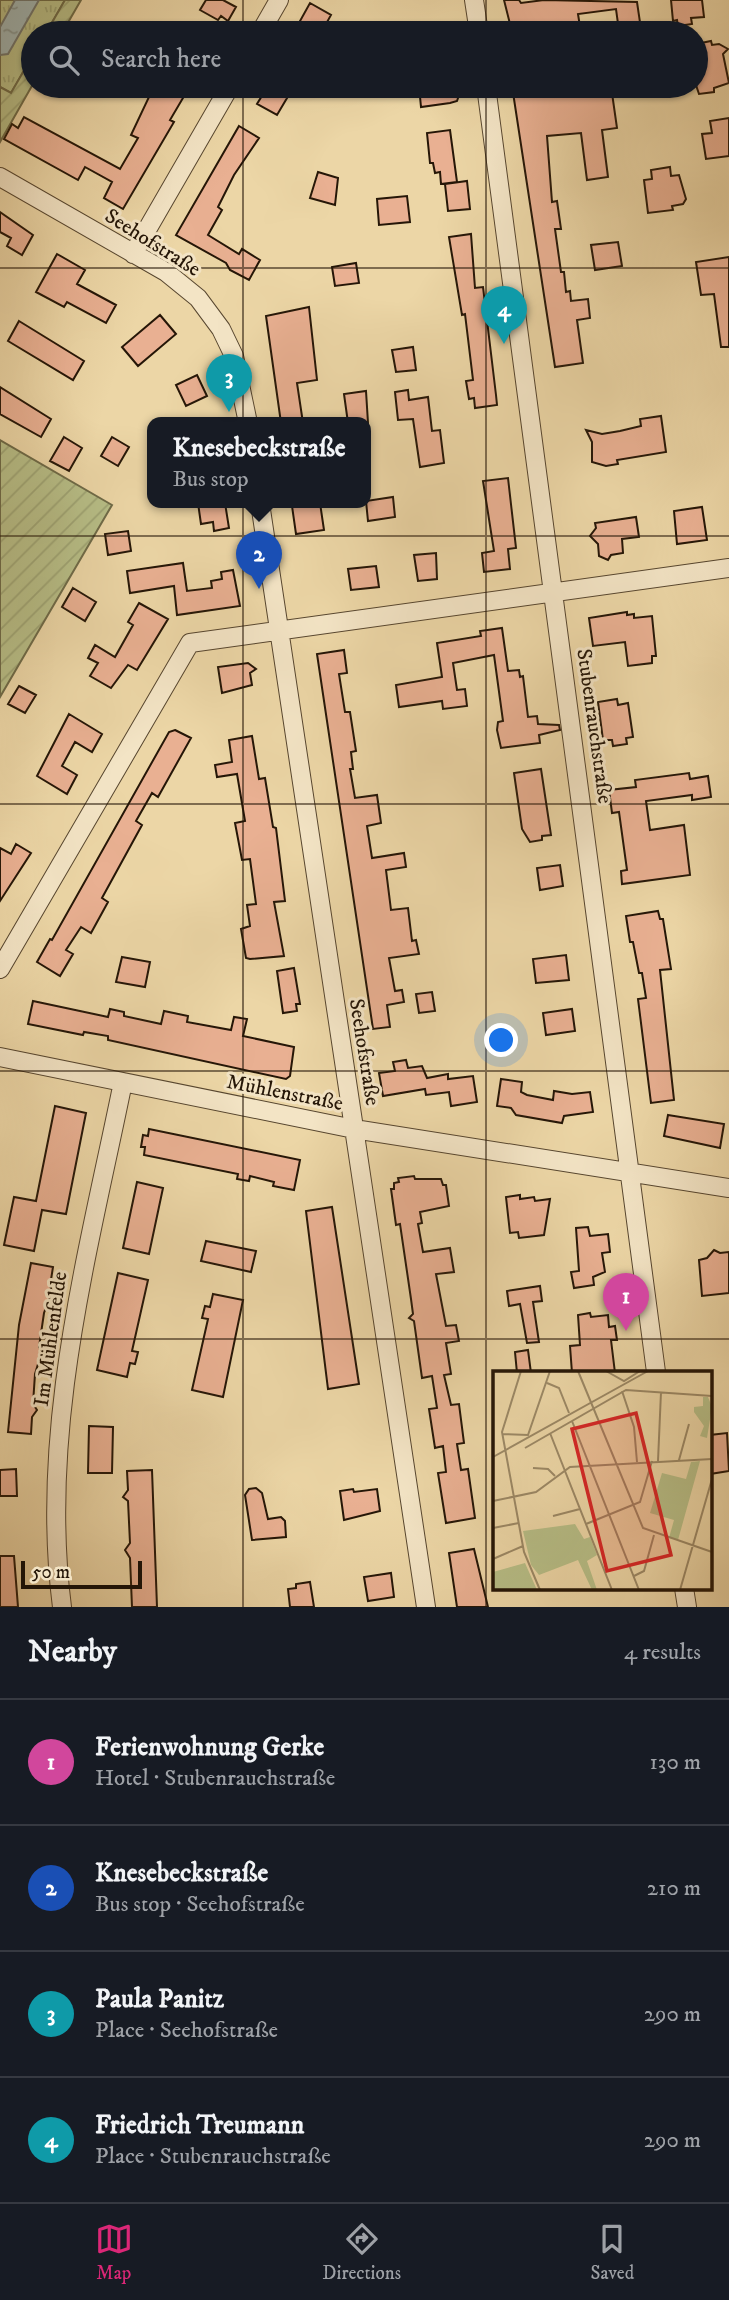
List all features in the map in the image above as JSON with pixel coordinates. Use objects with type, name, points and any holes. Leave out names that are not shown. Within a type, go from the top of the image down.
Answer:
[{"type":"street","points":[[267,21],[279,0]]},
{"type":"street","points":[[474,0],[477,21]]},
{"type":"street","points":[[133,254],[223,98]]},
{"type":"street","name":"Stubenrauchstraße","points":[[488,98],[656,1371]]},
{"type":"street","name":"Seehofstraße","points":[[0,177],[184,285],[209,311],[234,356],[246,417]]},
{"type":"street","name":"Seehofstraße","points":[[261,508],[426,1607]]},
{"type":"street","points":[[0,969],[186,646],[194,641],[729,568]]},
{"type":"street","name":"Mühlenstraße","points":[[0,1057],[354,1129],[729,1188]]},
{"type":"street","name":"Im Mühlenfelde","points":[[62,1607],[58,1506],[62,1399],[77,1305],[123,1082]]},
{"type":"green space","points":[[0,0],[65,0],[53,21],[21,21],[21,76],[11,93],[0,87]]},
{"type":"green space","points":[[65,0],[81,0],[69,21],[53,21]]},
{"type":"green space","points":[[21,76],[21,98],[25,98],[0,142],[0,87],[11,93]]},
{"type":"green space","points":[[0,440],[112,505],[0,697]]},
{"type":"water","points":[[15,0],[39,0],[27,21],[21,21],[21,31],[8,54],[0,55],[0,27]]},
{"type":"building","points":[[206,0],[223,0],[236,7],[228,21],[221,16],[218,20],[200,10]]},
{"type":"building","points":[[504,0],[519,0],[521,3],[544,0],[637,2],[640,21],[618,21],[616,9],[578,14],[579,21],[509,21]]},
{"type":"building","points":[[671,0],[702,0],[704,17],[691,18],[692,21],[673,21]]},
{"type":"building","points":[[310,3],[331,15],[328,21],[300,21]]},
{"type":"building","points":[[708,42],[728,49],[723,54],[729,83],[708,93]]},
{"type":"building","points":[[149,98],[183,98],[170,120],[174,122],[123,209],[104,198],[112,182],[85,167],[78,180],[4,139],[12,124],[18,128],[24,117],[120,169],[138,138],[131,135]]},
{"type":"building","points":[[261,98],[287,98],[277,115],[257,104]]},
{"type":"building","points":[[420,98],[458,98],[450,103],[421,107]]},
{"type":"building","points":[[514,98],[613,98],[617,128],[602,130],[608,177],[587,180],[581,133],[547,136],[552,202],[557,201],[561,229],[555,229],[561,272],[564,272],[566,292],[570,291],[571,301],[588,299],[590,318],[577,320],[583,363],[555,367]]},
{"type":"building","points":[[729,118],[729,156],[706,159],[702,134],[712,133],[710,121]]},
{"type":"building","points":[[239,126],[259,138],[234,175],[218,207],[222,210],[208,235],[239,254],[242,249],[260,260],[249,280],[230,270],[226,263],[176,235]]},
{"type":"building","points":[[450,130],[457,182],[441,184],[440,172],[435,173],[433,163],[430,163],[427,133]]},
{"type":"building","points":[[670,167],[671,176],[679,175],[686,199],[683,204],[672,206],[673,210],[648,213],[644,180],[652,179],[651,170]]},
{"type":"building","points":[[318,172],[338,178],[335,205],[310,198]]},
{"type":"building","points":[[467,181],[470,209],[448,211],[445,184]]},
{"type":"building","points":[[407,196],[410,222],[379,225],[377,199]]},
{"type":"building","points":[[0,212],[33,235],[22,255],[7,246],[11,238],[0,232]]},
{"type":"building","points":[[471,234],[475,288],[483,287],[497,405],[475,408],[474,398],[469,399],[466,381],[473,380],[465,314],[462,315],[449,237]]},
{"type":"building","points":[[618,242],[622,266],[595,270],[591,245]]},
{"type":"building","points":[[57,254],[85,270],[77,284],[116,305],[106,323],[67,302],[64,307],[36,292]]},
{"type":"building","points":[[729,257],[729,347],[721,347],[714,294],[701,295],[696,262]]},
{"type":"building","points":[[356,263],[359,283],[335,286],[332,267]]},
{"type":"building","points":[[309,307],[317,380],[297,383],[302,417],[280,417],[266,316]]},
{"type":"building","points":[[160,315],[176,334],[138,366],[122,347]]},
{"type":"building","points":[[19,321],[84,361],[73,380],[8,341]]},
{"type":"building","points":[[413,347],[416,370],[396,372],[392,350]]},
{"type":"building","points":[[197,375],[207,396],[186,406],[176,385]]},
{"type":"building","points":[[0,387],[51,419],[41,437],[0,414]]},
{"type":"building","points":[[408,390],[409,400],[428,397],[432,431],[440,430],[444,463],[420,467],[413,419],[398,420],[395,392]]},
{"type":"building","points":[[366,391],[368,417],[347,417],[344,394]]},
{"type":"building","points":[[661,416],[666,452],[617,460],[618,464],[606,466],[592,462],[592,442],[586,430],[602,434],[620,431],[641,426],[640,419]]},
{"type":"building","points":[[64,437],[82,448],[69,471],[50,461]]},
{"type":"building","points":[[112,437],[129,447],[118,466],[101,456]]},
{"type":"building","points":[[508,478],[516,548],[508,549],[510,569],[484,572],[482,553],[494,551],[483,481]]},
{"type":"building","points":[[393,497],[395,517],[368,521],[367,508],[371,508],[371,500]]},
{"type":"building","points":[[702,507],[707,540],[677,544],[674,511]]},
{"type":"building","points":[[199,508],[226,508],[229,528],[214,531],[213,522],[201,524]]},
{"type":"building","points":[[292,508],[321,508],[324,530],[296,534]]},
{"type":"building","points":[[636,517],[639,537],[622,539],[623,553],[611,555],[608,560],[599,556],[598,544],[590,536],[596,528],[595,523]]},
{"type":"building","points":[[128,531],[131,551],[108,555],[105,534]]},
{"type":"building","points":[[436,553],[437,579],[418,581],[414,555]]},
{"type":"building","points":[[183,563],[187,591],[212,588],[211,581],[222,579],[221,572],[233,570],[240,606],[177,615],[174,586],[130,593],[127,571]]},
{"type":"building","points":[[376,566],[379,587],[351,590],[348,569]]},
{"type":"building","points":[[73,588],[96,602],[85,621],[62,607]]},
{"type":"building","points":[[139,603],[168,619],[137,670],[128,665],[111,688],[90,676],[98,663],[88,658],[95,645],[115,657],[133,625],[128,622]]},
{"type":"building","points":[[627,612],[627,615],[634,614],[634,618],[652,616],[656,656],[652,656],[652,663],[628,666],[625,642],[593,646],[589,618]]},
{"type":"building","points":[[502,628],[508,671],[519,670],[520,677],[523,676],[528,717],[537,716],[538,724],[559,725],[560,730],[539,735],[540,743],[501,748],[497,730],[498,722],[503,721],[494,655],[453,663],[457,690],[465,689],[467,706],[443,709],[442,701],[399,707],[396,685],[442,677],[437,643],[481,636],[480,631]]},
{"type":"building","points":[[344,650],[347,673],[339,674],[345,712],[350,712],[356,751],[351,752],[353,769],[350,769],[355,798],[377,795],[381,823],[367,826],[372,858],[404,853],[406,867],[386,870],[391,910],[408,908],[412,941],[416,940],[419,954],[389,958],[395,991],[402,990],[404,1002],[387,1005],[390,1027],[373,1029],[317,654]]},
{"type":"building","points":[[248,663],[256,669],[250,673],[252,685],[222,693],[218,667]]},
{"type":"building","points":[[19,686],[36,695],[25,713],[8,704]]},
{"type":"building","points":[[617,699],[618,705],[628,703],[633,737],[626,738],[627,744],[613,746],[612,740],[603,740],[598,702]]},
{"type":"building","points":[[69,714],[102,734],[92,752],[75,742],[62,766],[77,775],[67,794],[37,776]]},
{"type":"building","points":[[175,730],[191,738],[158,797],[152,793],[136,821],[142,825],[102,898],[108,902],[91,933],[81,927],[66,950],[73,954],[60,976],[37,962],[169,732]]},
{"type":"building","points":[[252,736],[259,779],[265,778],[273,827],[276,828],[285,901],[274,902],[284,956],[250,959],[246,958],[241,929],[250,926],[247,905],[256,904],[250,859],[242,860],[235,823],[245,821],[237,774],[217,777],[215,765],[232,762],[229,740]]},
{"type":"building","points":[[541,769],[551,835],[530,842],[522,829],[514,773]]},
{"type":"building","points":[[689,773],[690,779],[708,776],[711,797],[692,800],[692,795],[646,801],[650,830],[684,825],[690,875],[622,884],[621,871],[627,870],[619,812],[612,813],[609,790],[636,787],[635,780]]},
{"type":"building","points":[[16,844],[31,853],[0,901],[0,848],[11,854]]},
{"type":"building","points":[[560,865],[563,886],[540,890],[537,868]]},
{"type":"building","points":[[658,911],[660,919],[663,919],[671,969],[660,970],[674,1100],[651,1103],[638,999],[646,998],[642,973],[639,973],[633,942],[630,942],[626,916]]},
{"type":"building","points":[[566,955],[569,980],[536,983],[533,959]]},
{"type":"building","points":[[122,957],[150,962],[145,987],[116,982]]},
{"type":"building","points":[[294,968],[300,1004],[296,1004],[297,1011],[283,1013],[277,971]]},
{"type":"building","points":[[432,992],[435,1011],[419,1013],[416,994]]},
{"type":"building","points":[[33,1001],[108,1017],[110,1009],[124,1012],[124,1016],[161,1024],[164,1011],[188,1016],[187,1022],[231,1030],[234,1017],[247,1019],[243,1036],[294,1047],[290,1076],[286,1079],[108,1040],[108,1036],[84,1032],[83,1035],[28,1024]]},
{"type":"building","points":[[572,1009],[575,1031],[546,1035],[543,1013]]},
{"type":"building","points":[[406,1060],[408,1068],[422,1066],[427,1078],[448,1074],[448,1079],[473,1076],[477,1102],[451,1106],[449,1092],[426,1095],[425,1089],[383,1096],[379,1073],[395,1071],[393,1062]]},
{"type":"building","points":[[501,1079],[522,1082],[521,1092],[527,1095],[553,1100],[554,1091],[572,1094],[590,1092],[593,1112],[564,1116],[562,1123],[516,1115],[511,1108],[497,1106]]},
{"type":"building","points":[[55,1106],[86,1113],[66,1214],[42,1210],[34,1251],[4,1245],[14,1197],[36,1201]]},
{"type":"building","points":[[668,1115],[724,1124],[720,1148],[664,1136]]},
{"type":"building","points":[[149,1129],[300,1160],[294,1190],[273,1186],[274,1182],[250,1176],[249,1181],[237,1179],[238,1174],[144,1155],[145,1147],[141,1147],[143,1135],[148,1136]]},
{"type":"building","points":[[414,1176],[415,1179],[441,1179],[443,1185],[446,1185],[449,1206],[420,1212],[422,1223],[418,1224],[423,1252],[450,1248],[454,1272],[436,1274],[446,1326],[456,1325],[459,1341],[446,1343],[451,1374],[444,1375],[451,1405],[459,1404],[464,1443],[457,1444],[461,1470],[468,1469],[475,1518],[446,1523],[438,1473],[446,1472],[443,1446],[435,1448],[429,1409],[437,1408],[432,1376],[422,1378],[414,1321],[409,1318],[413,1314],[400,1224],[396,1225],[391,1189],[394,1189],[394,1183],[399,1182],[398,1178]]},
{"type":"building","points":[[137,1182],[163,1188],[149,1254],[123,1248]]},
{"type":"building","points":[[520,1195],[520,1199],[534,1197],[535,1201],[550,1199],[544,1235],[519,1238],[518,1232],[510,1233],[506,1197]]},
{"type":"building","points":[[332,1207],[359,1384],[328,1389],[306,1211]]},
{"type":"building","points":[[588,1227],[590,1236],[608,1234],[610,1252],[602,1253],[605,1272],[593,1277],[594,1285],[574,1288],[571,1272],[579,1271],[576,1228]]},
{"type":"building","points":[[206,1241],[256,1251],[251,1272],[201,1261]]},
{"type":"building","points":[[714,1250],[720,1253],[729,1252],[729,1293],[702,1296],[699,1260],[707,1258]]},
{"type":"building","points":[[31,1263],[53,1267],[50,1286],[52,1291],[44,1313],[39,1347],[42,1351],[35,1374],[33,1404],[37,1410],[32,1417],[31,1434],[8,1432],[19,1325]]},
{"type":"building","points":[[118,1273],[148,1280],[132,1351],[138,1352],[135,1364],[130,1363],[127,1377],[97,1370]]},
{"type":"building","points":[[540,1286],[542,1301],[533,1302],[539,1342],[527,1343],[520,1304],[509,1306],[507,1291]]},
{"type":"building","points":[[213,1294],[243,1300],[223,1397],[192,1390],[208,1319],[202,1318],[205,1306],[210,1307]]},
{"type":"building","points":[[578,1315],[608,1315],[609,1327],[615,1326],[617,1340],[611,1340],[615,1371],[572,1371],[570,1346],[580,1345]]},
{"type":"building","points":[[528,1350],[531,1371],[517,1371],[515,1352]]},
{"type":"building","points":[[89,1426],[113,1427],[112,1473],[88,1473]]},
{"type":"building","points":[[727,1433],[729,1471],[712,1474],[712,1435]]},
{"type":"building","points":[[16,1469],[17,1496],[0,1496],[0,1470]]},
{"type":"building","points":[[152,1470],[157,1607],[132,1607],[130,1558],[125,1550],[130,1543],[128,1501],[123,1497],[128,1490],[127,1471]]},
{"type":"building","points":[[256,1488],[262,1493],[268,1519],[281,1517],[285,1521],[286,1537],[252,1540],[245,1495],[249,1489]]},
{"type":"building","points":[[353,1489],[354,1492],[377,1489],[380,1511],[344,1520],[340,1491]]},
{"type":"building","points":[[474,1549],[488,1607],[457,1607],[449,1553]]},
{"type":"building","points":[[0,1556],[14,1556],[18,1607],[0,1607]]},
{"type":"building","points":[[391,1573],[394,1597],[368,1601],[364,1577]]},
{"type":"building","points":[[310,1582],[314,1607],[290,1607],[288,1589],[296,1588],[296,1584]]},
{"type":"place","name":"Friedrich Treumann","points":[[504,344]]},
{"type":"place","name":"Paula Panitz","points":[[229,412]]},
{"type":"place","name":"Knesebeckstraße","points":[[259,589]]},
{"type":"place","name":"Ferienwohnung Gerke","points":[[626,1331]]}]
